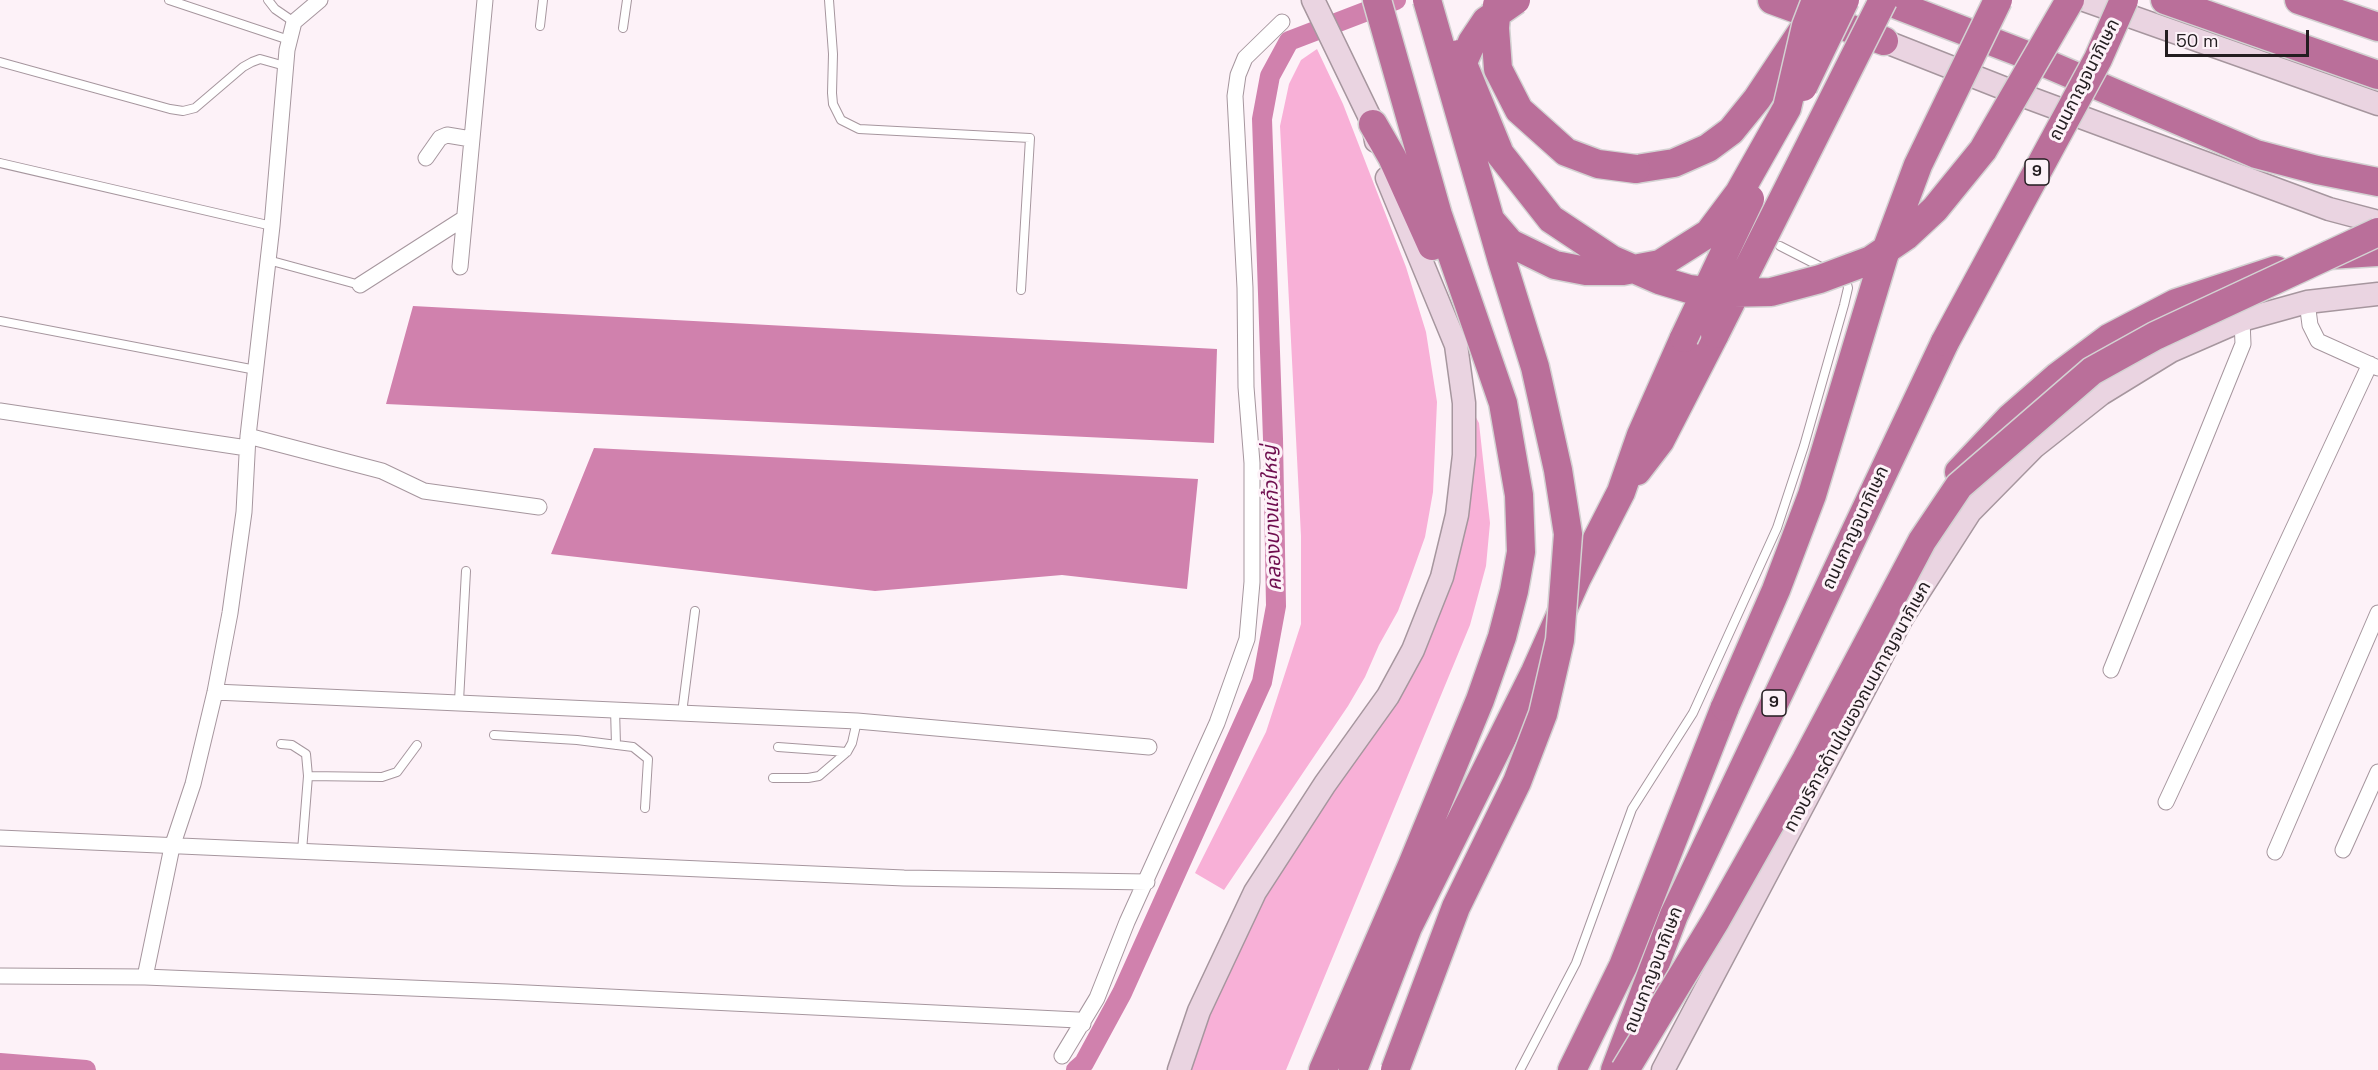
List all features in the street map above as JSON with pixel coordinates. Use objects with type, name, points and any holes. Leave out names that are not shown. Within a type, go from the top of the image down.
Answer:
[{"type":"highway","points":[[1323,1070],[1412,865],[1479,700],[1502,637],[1521,552],[1519,495],[1503,403],[1438,215],[1377,0]]},
{"type":"highway","points":[[1395,1070],[1456,907],[1517,782],[1543,714],[1560,640],[1568,534],[1558,470],[1535,367],[1427,0]]},
{"type":"highway","points":[[1437,0],[1500,154],[1551,219],[1611,259],[1659,280],[1689,289],[1722,293],[1771,292],[1820,279],[1870,260],[1906,236],[1935,209],[1983,150],[2070,0]]},
{"type":"highway","points":[[1497,0],[1495,28],[1498,69],[1519,110],[1566,152],[1598,164],[1636,169],[1674,163],[1708,148],[1731,131],[1757,99],[1806,13],[1816,0]]},
{"type":"highway","points":[[1516,0],[1486,21],[1472,42],[1457,76],[1451,119],[1456,158],[1474,201],[1510,243],[1555,265],[1586,271],[1623,271],[1660,264],[1709,233],[1739,193],[1766,149],[1787,108],[1806,13]]},
{"type":"highway","points":[[1772,0],[1884,41]]},
{"type":"highway","points":[[1353,1070],[1408,927],[1621,492],[1641,435],[1684,338],[1845,0]]},
{"type":"highway","points":[[1621,492],[1660,441],[1883,0],[2024,54],[2256,154],[2317,170],[2378,182]]},
{"type":"highway","name":"ถนนกาญจนาภิเษก","points":[[1572,1070],[1623,966],[1725,707],[1776,590],[1812,495],[1884,256],[1918,165],[1998,0]]},
{"type":"highway","name":"ถนนกาญจนาภิเษก","points":[[1616,1070],[1674,915],[1945,342],[2098,59],[2124,0]]},
{"type":"highway","points":[[2098,59],[2142,0]]},
{"type":"highway","points":[[2165,0],[2378,75]]},
{"type":"highway","points":[[2299,0],[2378,27]]},
{"type":"highway","points":[[2358,0],[2378,7]]},
{"type":"highway","points":[[1373,124],[1392,157],[1503,403]]},
{"type":"highway","points":[[1624,1070],[1716,920],[1800,770],[1922,541],[1959,486],[2092,371],[2155,336],[2378,232]]},
{"type":"highway","points":[[1616,1070],[1686,954],[1891,581],[1954,477],[2010,418],[2109,338],[2176,303],[2248,278],[2336,253],[2378,252]]},
{"type":"main road","points":[[1179,1070],[1192,1029],[1255,892],[1325,784],[1388,696],[1413,650],[1442,577],[1457,515],[1464,455],[1464,403],[1456,345],[1380,162],[1373,124],[1313,0]]},
{"type":"main road","points":[[2085,0],[2378,104]]},
{"type":"main road","points":[[1806,13],[2329,209],[2378,222]]},
{"type":"main road","name":"ทางบริการด้านในของถนนกาญจนาภิเษก","points":[[1664,1070],[1902,618],[1970,512],[2034,447],[2101,394],[2171,351],[2242,320],[2307,302],[2378,294]]},
{"type":"street","points":[[145,977],[172,847],[193,784],[215,692],[230,613],[244,512],[248,442],[272,226],[285,66],[294,22],[320,0]]},
{"type":"street","points":[[460,267],[485,0]]},
{"type":"street","points":[[1062,1056],[1097,998],[1127,922],[1217,723],[1247,639],[1252,591],[1252,463],[1246,387],[1245,288],[1235,96],[1238,75],[1245,58],[1282,22]]},
{"type":"street","points":[[426,158],[440,138],[447,135],[471,139]]},
{"type":"street","points":[[360,285],[463,219]]},
{"type":"street","points":[[2166,802],[2374,366],[2318,341],[2310,326],[2307,302]]},
{"type":"street","points":[[2111,670],[2243,344],[2242,320]]},
{"type":"street","points":[[0,411],[248,442],[382,471],[424,491],[539,507]]},
{"type":"street","points":[[2275,852],[2378,613]]},
{"type":"street","points":[[215,692],[459,701],[857,721],[1149,747]]},
{"type":"street","points":[[2343,850],[2378,772]]},
{"type":"street","points":[[0,838],[904,879],[1147,882]]},
{"type":"street","points":[[0,976],[145,977],[1078,1020],[1083,1024]]},
{"type":"lane","points":[[169,0],[290,40]]},
{"type":"lane","points":[[268,0],[275,9],[294,22]]},
{"type":"lane","points":[[540,26],[543,0]]},
{"type":"lane","points":[[623,28],[627,0]]},
{"type":"lane","points":[[830,0],[833,104],[841,120],[859,129],[1030,138],[1022,290]]},
{"type":"lane","points":[[0,62],[183,111],[195,108],[252,62],[260,59],[285,66]]},
{"type":"lane","points":[[0,163],[272,226]]},
{"type":"lane","points":[[1520,1070],[1576,963],[1632,809],[1693,713],[1778,528],[1804,446],[1848,288],[1846,280],[1780,246]]},
{"type":"lane","points":[[268,260],[360,285]]},
{"type":"lane","points":[[0,321],[256,370]]},
{"type":"lane","points":[[459,701],[466,571]]},
{"type":"lane","points":[[682,713],[695,612]]},
{"type":"lane","points":[[615,709],[616,745]]},
{"type":"lane","points":[[773,778],[819,776],[847,752],[852,743],[857,721]]},
{"type":"lane","points":[[494,735],[577,740],[633,747],[648,759],[645,808]]},
{"type":"lane","points":[[281,744],[292,745],[306,754],[308,776],[302,851]]},
{"type":"lane","points":[[308,776],[382,777],[398,772],[417,745]]},
{"type":"lane","points":[[778,747],[847,752]]},
{"type":"shaded area","points":[[1317,49],[1343,104],[1406,267],[1426,332],[1437,402],[1433,492],[1425,537],[1410,579],[1398,611],[1365,677],[1348,706],[1224,890],[1195,873],[1266,732],[1301,624],[1301,536],[1280,126],[1289,84],[1301,60]]},
{"type":"shaded area","points":[[413,306],[1217,349],[1214,443],[386,404]]},
{"type":"shaded area","points":[[1473,412],[1479,423],[1490,523],[1486,566],[1470,625],[1286,1070],[1174,1070],[1301,813],[1402,653],[1445,540]]},
{"type":"shaded area","points":[[594,448],[1198,479],[1187,589],[1062,575],[875,591],[551,554]]},
{"type":"waterway","name":"คลองบางแก้วใหญ่","points":[[1076,1070],[1084,1063],[1122,993],[1262,682],[1276,606],[1273,439],[1262,119],[1270,76],[1289,41],[1396,0]]},
{"type":"waterway","name":"คลองบางแก้วใหญ่","points":[[0,1063],[86,1070]]}]
